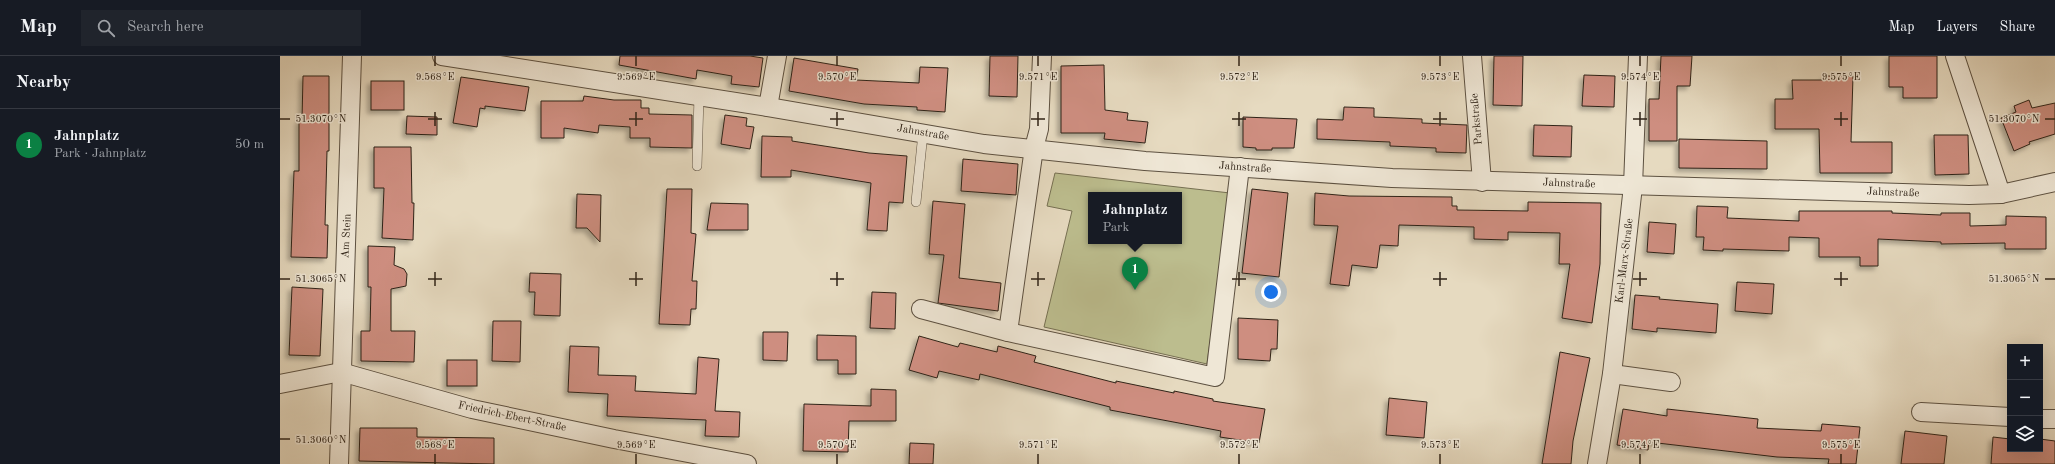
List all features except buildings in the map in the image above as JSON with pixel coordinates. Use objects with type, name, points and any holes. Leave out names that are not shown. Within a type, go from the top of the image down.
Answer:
[{"type":"street","name":"Am Stein","points":[[339,464],[352,56]]},
{"type":"street","name":"Jahnstraße","points":[[442,56],[768,107],[984,144],[1034,148],[1145,161],[1392,178],[1482,182],[1969,195],[2000,194],[2055,182]]},
{"type":"street","points":[[768,107],[777,56]]},
{"type":"street","points":[[1008,332],[1034,148],[1039,129],[1042,56]]},
{"type":"street","name":"Parkstraße","points":[[1472,56],[1482,182]]},
{"type":"street","name":"Karl-Marx-Straße","points":[[1597,464],[1612,374],[1633,186],[1638,56]]},
{"type":"street","points":[[1955,56],[2000,194]]},
{"type":"street","points":[[921,309],[1008,332],[1215,377],[1240,168]]},
{"type":"street","name":"Friedrich-Ebert-Straße","points":[[280,384],[341,372],[472,409],[614,439],[747,464]]},
{"type":"street","points":[[1612,374],[1671,382]]},
{"type":"street","points":[[1921,412],[2007,417]]},
{"type":"street","points":[[2043,419],[2055,419]]},
{"type":"lane","points":[[697,166],[699,96]]},
{"type":"lane","points":[[916,202],[923,134]]},
{"type":"green space","points":[[1055,173],[1230,193],[1207,364],[1044,327],[1072,211],[1047,206]]},
{"type":"place","name":"Jahnplatz","points":[[1135,290]]}]
